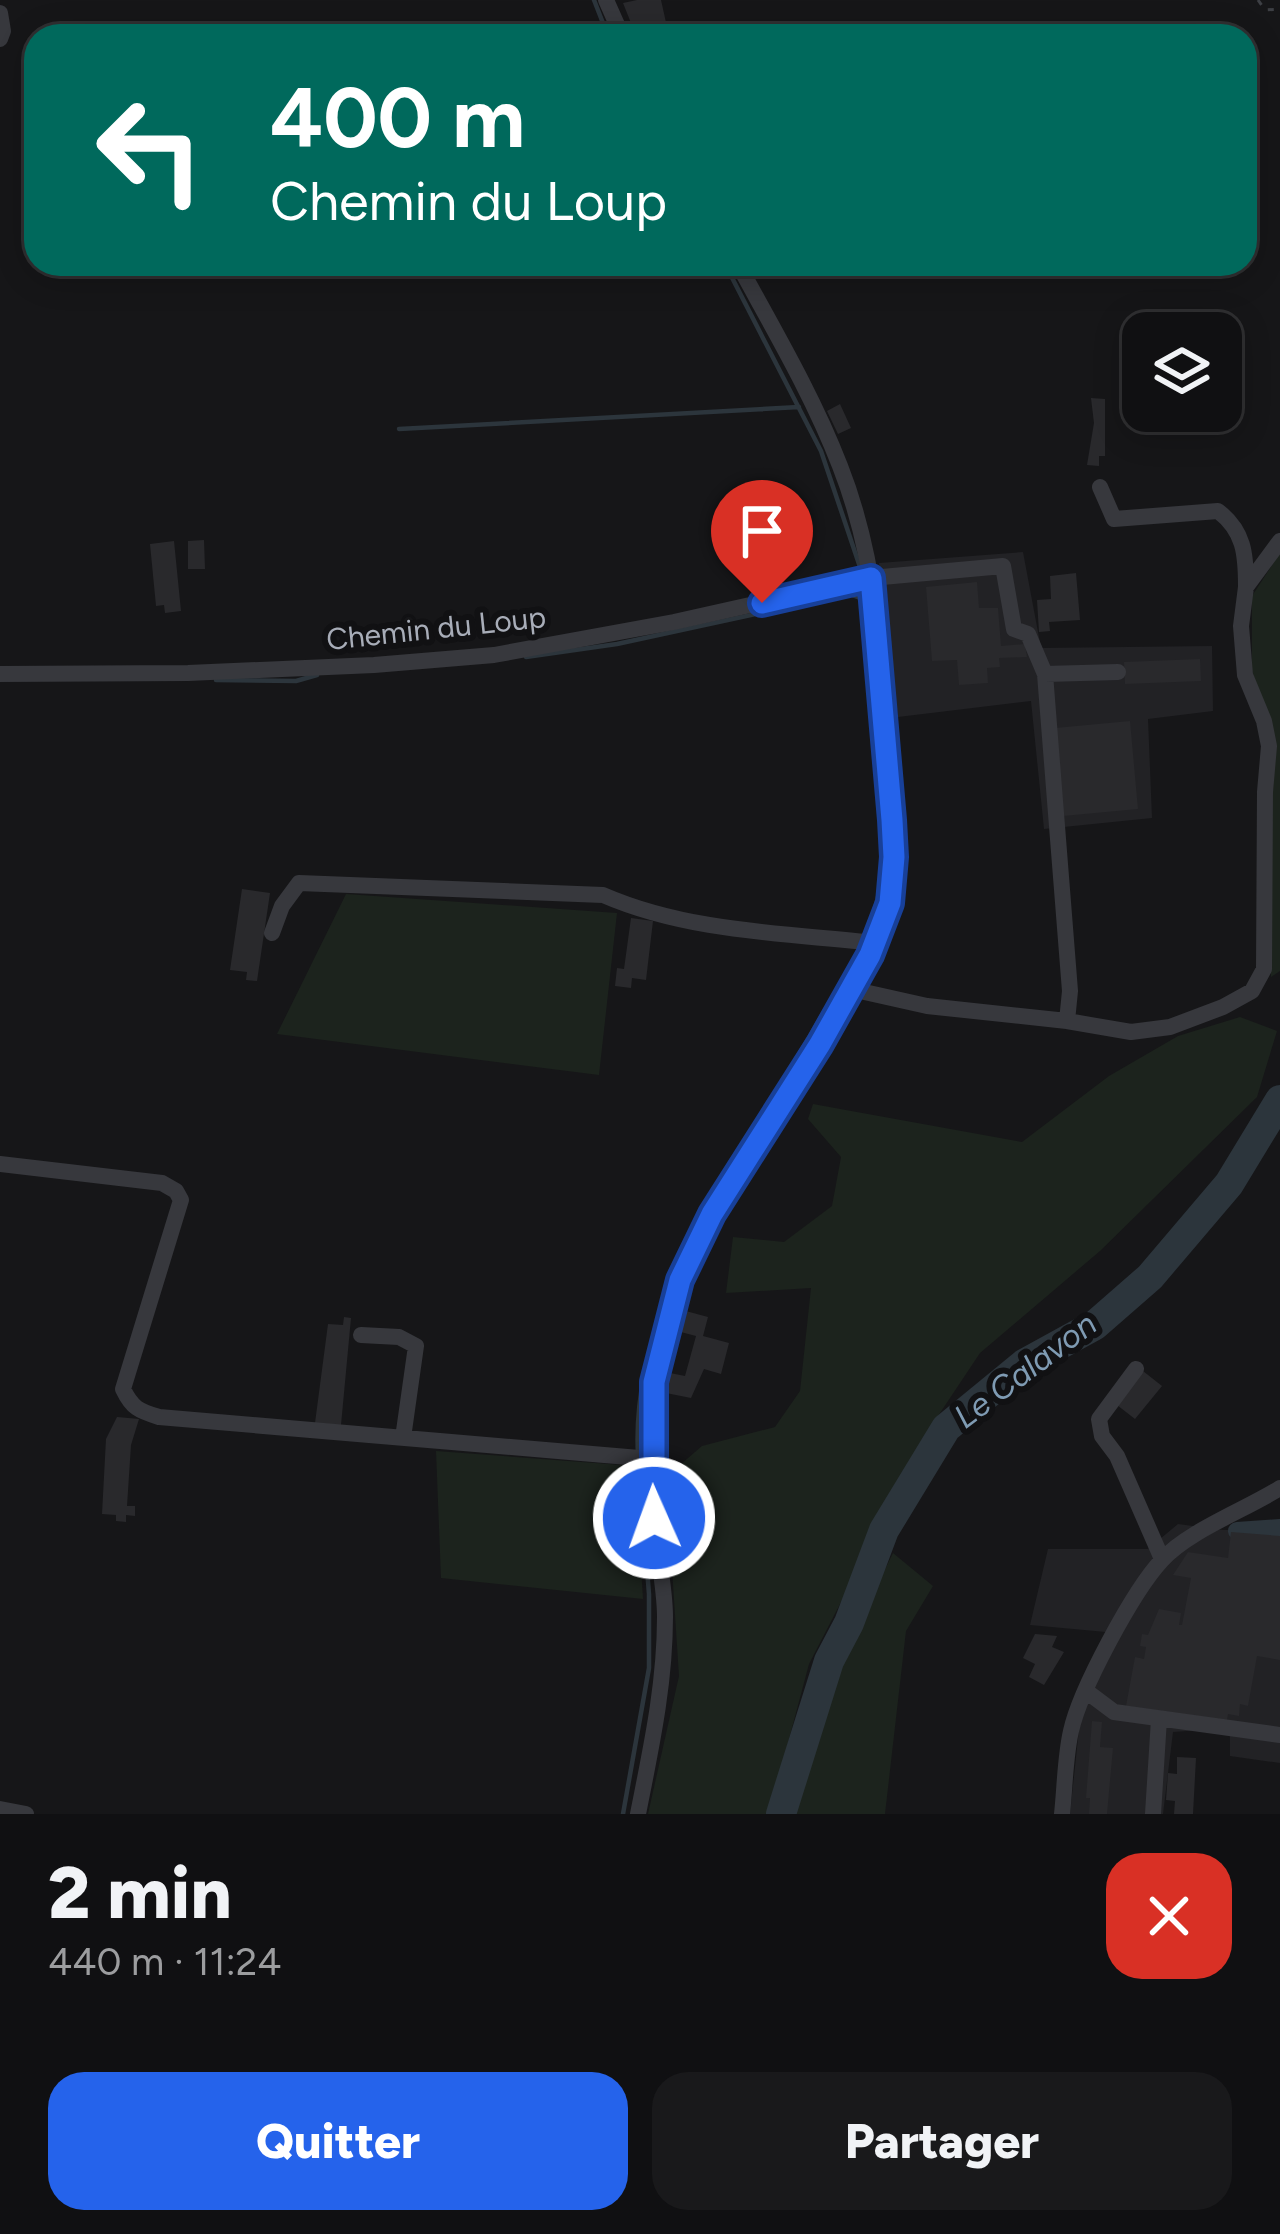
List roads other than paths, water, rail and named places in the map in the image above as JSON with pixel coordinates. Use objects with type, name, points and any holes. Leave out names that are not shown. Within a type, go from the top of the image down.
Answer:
[{"type":"street","points":[[0,13],[0,39]]},
{"type":"street","points":[[638,1814],[663,1690],[665,1612],[651,1459],[654,1382],[680,1280],[712,1214],[876,944],[890,903],[894,857],[871,578],[840,466],[744,276]]},
{"type":"street","points":[[851,989],[927,1006],[1131,1032],[1170,1028],[1252,991],[1264,969],[1264,792],[1269,746],[1245,675],[1241,626],[1246,556],[1236,525],[1218,512],[1114,519],[1100,488]]},
{"type":"street","points":[[1246,587],[1280,542]]},
{"type":"street","name":"Chemin du Loup","points":[[0,674],[188,673],[494,655],[674,622],[871,578],[1003,566],[1014,629],[1028,634],[1045,674]]},
{"type":"street","points":[[1067,1021],[1070,991],[1045,674],[1118,671]]},
{"type":"street","points":[[272,933],[281,905],[299,883],[603,895],[646,914],[699,924],[876,944]]},
{"type":"street","points":[[0,1164],[162,1183],[181,1200],[123,1390],[131,1407],[159,1418],[651,1459]]},
{"type":"street","points":[[361,1335],[400,1337],[416,1346],[403,1438]]},
{"type":"street","points":[[1136,1369],[1099,1418],[1102,1436],[1117,1456],[1162,1559]]},
{"type":"street","points":[[1062,1814],[1071,1730],[1086,1691],[1138,1593],[1162,1559],[1193,1535],[1280,1488]]},
{"type":"street","points":[[1086,1691],[1114,1712],[1280,1735]]},
{"type":"street","points":[[1153,1814],[1159,1719]]},
{"type":"street","points":[[0,1809],[26,1814]]},
{"type":"waterway","points":[[594,0],[603,24]]},
{"type":"waterway","points":[[731,276],[821,451],[861,570]]},
{"type":"waterway","points":[[399,429],[799,407]]},
{"type":"waterway","points":[[526,657],[617,644],[849,594],[863,599],[883,806]]},
{"type":"waterway","points":[[216,680],[296,681],[317,675]]},
{"type":"waterway","points":[[868,936],[883,877]]},
{"type":"waterway","points":[[753,1132],[863,946]]},
{"type":"waterway","name":"Le Calavon","points":[[781,1814],[829,1661],[849,1623],[884,1530],[946,1428],[1024,1364],[1095,1325],[1150,1277],[1229,1184],[1280,1100]]},
{"type":"waterway","points":[[695,1231],[716,1193]]},
{"type":"waterway","points":[[676,1274],[688,1246]]},
{"type":"waterway","points":[[638,1455],[644,1374],[667,1296]]},
{"type":"waterway","points":[[623,1814],[649,1668],[649,1594],[639,1466]]},
{"type":"waterway","points":[[1237,1531],[1280,1528]]}]
